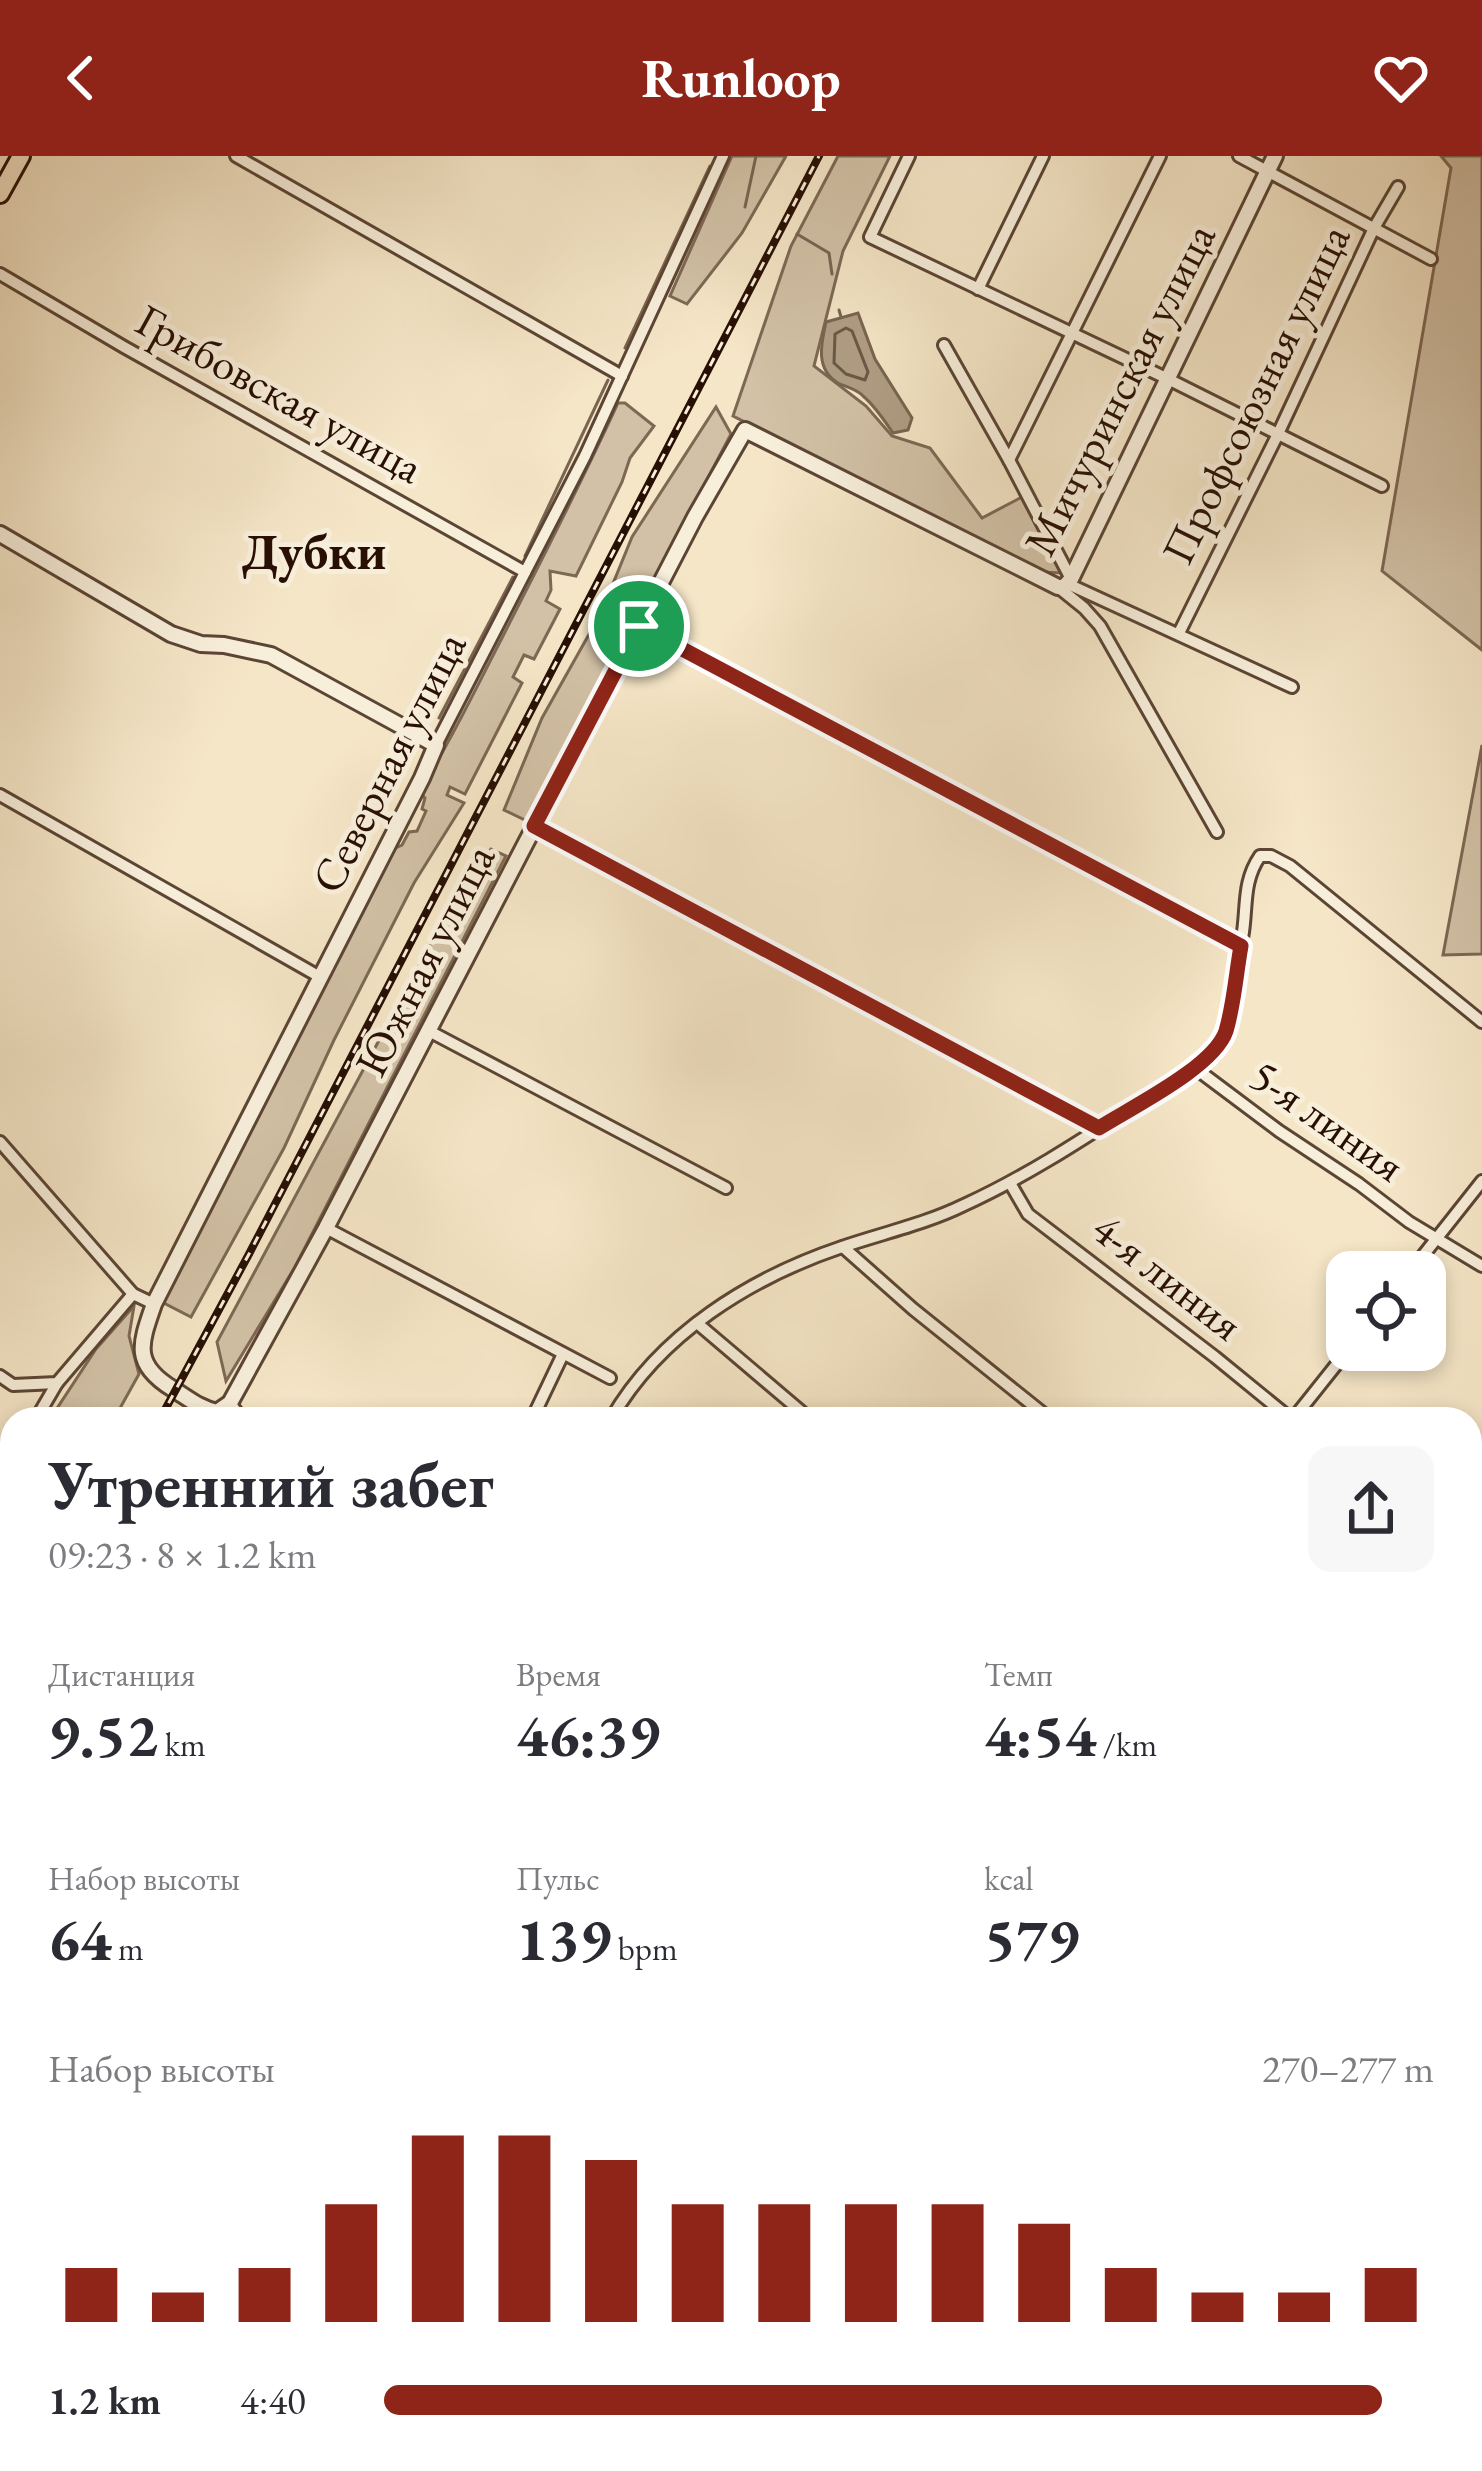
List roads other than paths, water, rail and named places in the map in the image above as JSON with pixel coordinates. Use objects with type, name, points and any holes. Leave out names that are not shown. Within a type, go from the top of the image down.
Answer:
[{"type":"main road","points":[[0,170],[8,156]]},
{"type":"main road","points":[[0,194],[21,156]]},
{"type":"street","points":[[236,156],[622,376]]},
{"type":"street","points":[[909,156],[870,237],[1382,486]]},
{"type":"street","points":[[978,289],[1043,156]]},
{"type":"street","points":[[1009,460],[1160,156]]},
{"type":"street","points":[[1239,156],[1431,259]]},
{"type":"street","name":"Мичуринская улица","points":[[1066,584],[1275,156]]},
{"type":"street","name":"Северная улица","points":[[203,1407],[154,1377],[142,1355],[141,1339],[154,1304],[526,572],[622,376],[720,157]]},
{"type":"street","name":"Профсоюзная улица","points":[[1179,633],[1374,227],[1398,187]]},
{"type":"street","name":"Грибовская улица","points":[[0,274],[526,572]]},
{"type":"street","points":[[944,346],[1009,460],[1066,584],[1100,626],[1217,832]]},
{"type":"street","name":"Южная улица","points":[[230,1403],[745,430],[1066,584]]},
{"type":"street","points":[[0,534],[171,634],[201,644],[271,655],[436,745]]},
{"type":"street","points":[[1066,584],[1292,687]]},
{"type":"street","points":[[639,626],[1241,946]]},
{"type":"street","points":[[0,795],[320,977]]},
{"type":"street","points":[[534,826],[1099,1128]]},
{"type":"street","points":[[618,1407],[650,1364],[697,1323],[750,1287],[843,1247],[920,1224],[1010,1183],[1195,1068],[1220,1044],[1226,1030],[1241,946],[1245,889],[1260,856],[1290,866],[1482,1022]]},
{"type":"street","points":[[429,1031],[725,1188]]},
{"type":"street","name":"5-я линия","points":[[1195,1068],[1279,1131],[1482,1266]]},
{"type":"street","points":[[0,1142],[134,1294],[154,1304]]},
{"type":"street","points":[[1427,1251],[1482,1181]]},
{"type":"street","name":"4-я линия","points":[[1010,1183],[1028,1214],[1277,1407]]},
{"type":"street","points":[[326,1228],[610,1378]]},
{"type":"street","points":[[843,1247],[1035,1407]]},
{"type":"street","points":[[43,1407],[57,1383],[134,1294]]},
{"type":"street","points":[[697,1323],[796,1407]]},
{"type":"street","points":[[538,1407],[563,1354]]},
{"type":"street","points":[[1302,1407],[1331,1371]]},
{"type":"street","points":[[0,1376],[13,1385],[57,1383]]},
{"type":"street","points":[[230,1403],[233,1407]]},
{"type":"street","name":"Северная улица","points":[[226,1407],[230,1403]]},
{"type":"water","points":[[858,313],[875,359],[912,418],[908,430],[893,433],[867,400],[826,371],[822,347],[826,322]]},
{"type":"waterway","points":[[745,207],[756,156]]},
{"type":"waterway","points":[[625,348],[710,166]]},
{"type":"waterway","points":[[797,234],[829,253],[832,274]]},
{"type":"waterway","points":[[839,310],[841,317]]},
{"type":"waterway","points":[[525,556],[608,380]]},
{"type":"waterway","points":[[439,718],[513,577]]},
{"type":"railway","points":[[166,1407],[819,156]]},
{"type":"district","name":"Дубки","points":[[314,551]]}]
